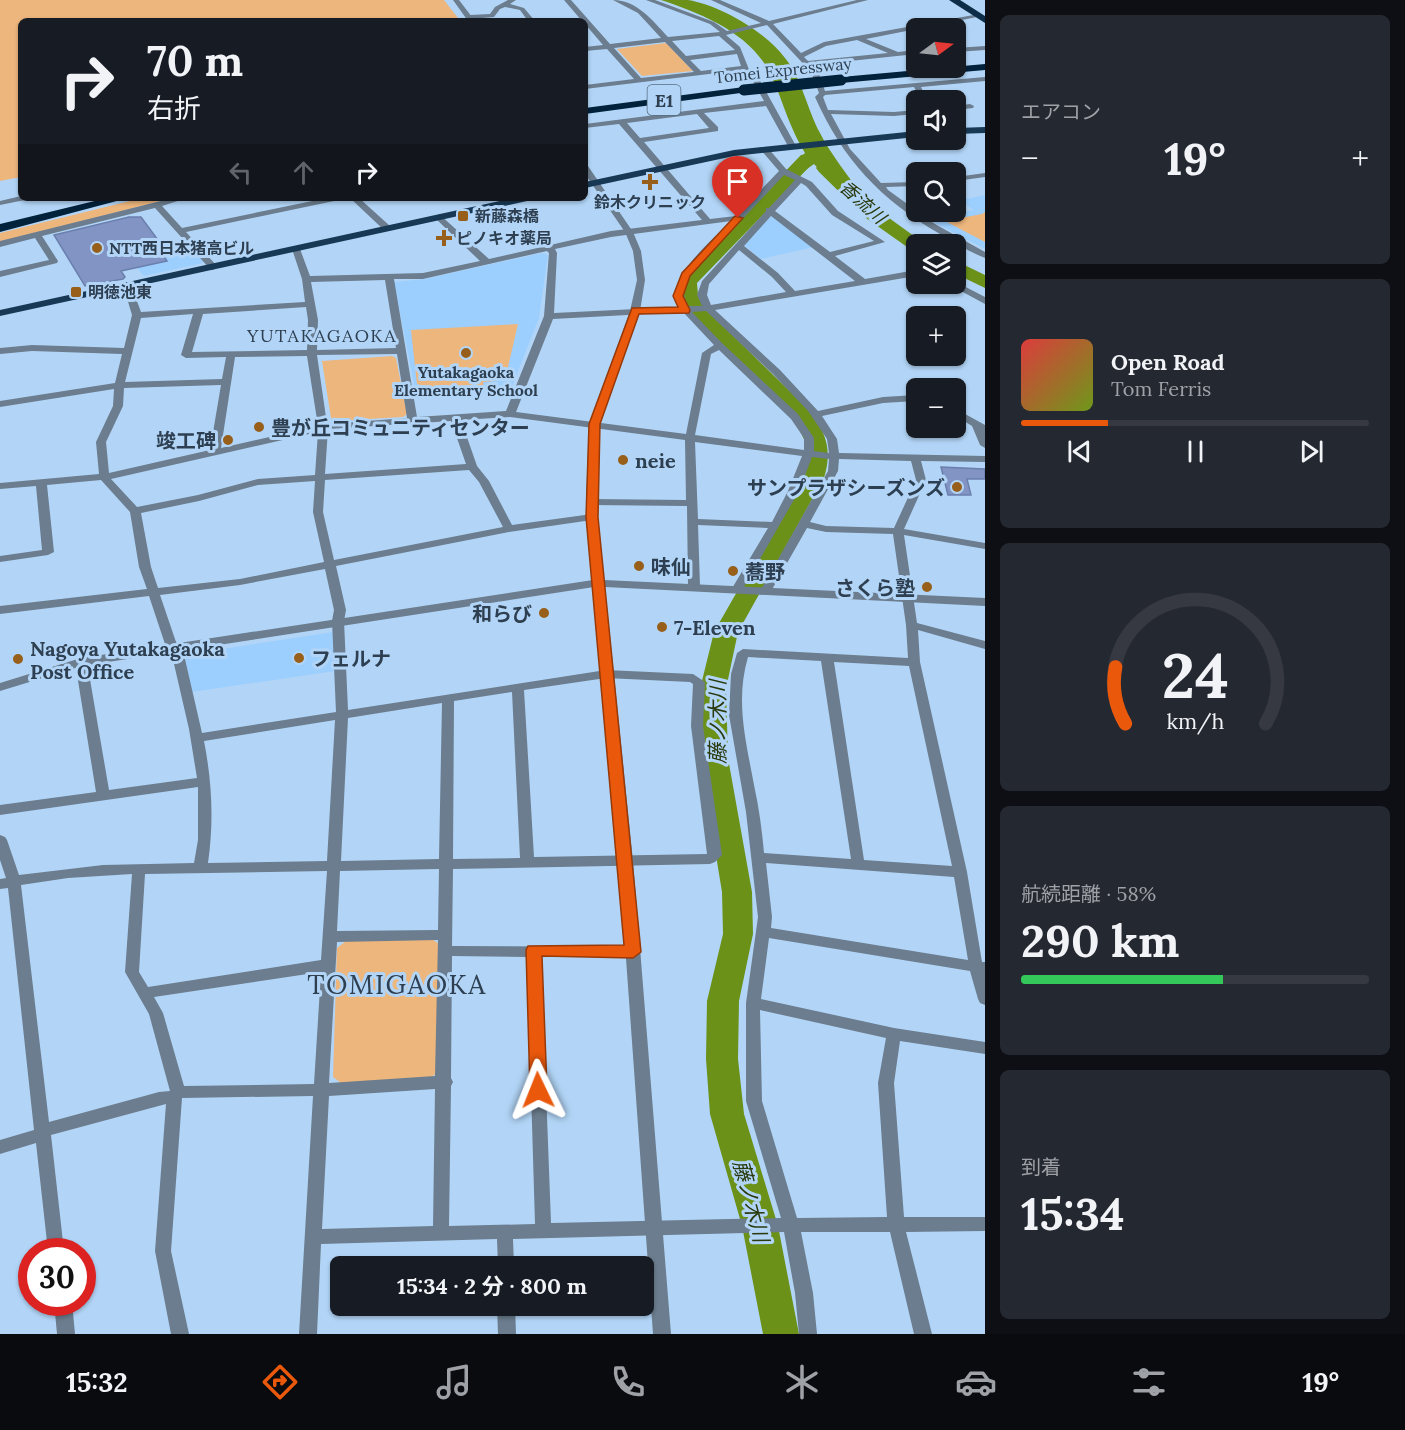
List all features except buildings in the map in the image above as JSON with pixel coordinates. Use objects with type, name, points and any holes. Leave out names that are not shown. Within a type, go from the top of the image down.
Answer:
[{"type":"highway","points":[[954,0],[983,16]]},
{"type":"highway","points":[[966,0],[983,16]]},
{"type":"highway","points":[[966,62],[985,60]]},
{"type":"highway","name":"Tomei Expressway","points":[[588,104],[906,67]]},
{"type":"highway","name":"Tomei Expressway","points":[[838,76],[985,67]]},
{"type":"highway","name":"Tomei Expressway","points":[[588,111],[742,87]]},
{"type":"highway","points":[[0,218],[73,201]]},
{"type":"highway","points":[[0,228],[110,201]]},
{"type":"main road","points":[[966,131],[985,130]]},
{"type":"main road","points":[[590,183],[661,167],[764,149],[906,135]]},
{"type":"main road","points":[[0,314],[511,201]]},
{"type":"street","points":[[456,0],[470,18]]},
{"type":"street","points":[[567,0],[583,18]]},
{"type":"street","points":[[616,0],[640,12],[699,73]]},
{"type":"street","points":[[649,0],[712,23],[726,33],[740,52],[747,73],[754,77],[794,146]]},
{"type":"street","points":[[714,0],[766,23],[808,63],[823,93]]},
{"type":"street","points":[[588,49],[726,33],[865,0]]},
{"type":"street","points":[[478,18],[492,16],[498,8],[510,2],[522,9],[530,18]]},
{"type":"street","points":[[801,56],[824,44],[983,16]]},
{"type":"street","points":[[588,23],[639,80]]},
{"type":"street","points":[[857,38],[898,54]]},
{"type":"street","points":[[966,49],[985,48]]},
{"type":"street","points":[[685,58],[740,52]]},
{"type":"street","points":[[808,63],[906,53]]},
{"type":"street","points":[[588,87],[746,68]]},
{"type":"street","points":[[985,79],[823,93],[819,97],[829,124],[856,165],[932,227],[985,255]]},
{"type":"street","points":[[917,85],[919,90]]},
{"type":"street","points":[[588,126],[768,103]]},
{"type":"street","points":[[966,107],[970,106]]},
{"type":"street","points":[[638,141],[715,129],[698,111]]},
{"type":"street","points":[[825,112],[906,113]]},
{"type":"street","points":[[621,121],[707,221]]},
{"type":"street","points":[[764,149],[791,175],[809,184],[835,213],[881,242],[829,255]]},
{"type":"street","points":[[765,591],[832,471],[832,439],[817,414],[706,308],[702,295],[705,283],[769,210],[791,175]]},
{"type":"street","points":[[737,590],[799,483],[811,453],[808,438],[802,426],[720,346],[687,310],[678,296],[686,275],[738,218],[791,175]]},
{"type":"street","points":[[966,178],[985,175]]},
{"type":"street","points":[[590,183],[629,232],[637,251],[641,280],[635,311],[594,424],[591,502],[626,861],[662,1334]]},
{"type":"street","points":[[879,185],[906,184]]},
{"type":"street","points":[[0,203],[18,199]]},
{"type":"street","points":[[0,244],[170,201]]},
{"type":"street","points":[[286,201],[292,207]]},
{"type":"street","points":[[181,231],[323,201]]},
{"type":"street","points":[[357,201],[387,228]]},
{"type":"street","points":[[156,204],[213,267]]},
{"type":"street","points":[[769,210],[863,282]]},
{"type":"street","points":[[439,217],[486,261]]},
{"type":"street","points":[[306,279],[423,276],[629,232],[738,218]]},
{"type":"street","points":[[0,274],[54,261],[37,235]]},
{"type":"street","points":[[738,245],[776,275],[793,294]]},
{"type":"street","points":[[510,414],[549,316],[553,253],[549,248]]},
{"type":"street","points":[[296,249],[306,279],[310,304],[312,355],[323,427],[318,512],[340,610],[338,621],[342,714],[308,1334]]},
{"type":"street","points":[[549,316],[706,308],[906,275]]},
{"type":"street","points":[[389,277],[413,421]]},
{"type":"street","points":[[127,285],[137,315],[119,386],[118,406],[101,442],[104,477],[135,511],[145,567],[174,647],[197,738],[205,781],[205,843],[200,868]]},
{"type":"street","points":[[966,291],[985,301]]},
{"type":"street","points":[[137,315],[310,304]]},
{"type":"street","points":[[199,311],[186,356],[312,355],[402,351]]},
{"type":"street","points":[[694,586],[690,437],[707,353],[720,346]]},
{"type":"street","points":[[0,351],[32,348],[127,351]]},
{"type":"street","points":[[215,452],[231,355]]},
{"type":"street","points":[[0,405],[119,386],[226,382]]},
{"type":"street","points":[[817,414],[883,400],[906,399]]},
{"type":"street","points":[[0,486],[104,477],[323,427],[510,414],[831,456],[985,459]]},
{"type":"street","points":[[455,418],[472,467],[484,481],[509,529]]},
{"type":"street","points":[[966,418],[981,427],[985,445]]},
{"type":"street","points":[[915,457],[921,480],[898,531],[912,625],[914,662],[985,999]]},
{"type":"street","points":[[135,511],[199,498],[258,482],[472,467]]},
{"type":"street","points":[[0,559],[48,552],[41,482]]},
{"type":"street","points":[[591,502],[692,503]]},
{"type":"street","points":[[0,610],[240,582],[509,529],[592,517]]},
{"type":"street","points":[[692,522],[773,525]]},
{"type":"street","points":[[804,524],[826,529],[898,531],[985,546]]},
{"type":"street","points":[[0,687],[81,662],[599,583],[985,602]]},
{"type":"street","points":[[912,625],[985,645]]},
{"type":"street","points":[[808,1334],[804,1293],[790,1225],[754,1101],[753,1004],[764,932],[759,858],[735,715],[736,674],[743,653],[914,662]]},
{"type":"street","points":[[827,658],[858,864]]},
{"type":"street","points":[[81,662],[103,795]]},
{"type":"street","points":[[7,882],[62,874],[139,868],[626,861],[710,859],[714,855],[697,726],[699,682],[693,678],[606,674],[197,738]]},
{"type":"street","points":[[518,688],[527,862]]},
{"type":"street","points":[[441,1234],[445,1082],[448,698]]},
{"type":"street","points":[[0,810],[205,781]]},
{"type":"street","points":[[0,840],[42,1133],[54,1238]]},
{"type":"street","points":[[759,858],[960,872]]},
{"type":"street","points":[[139,868],[132,972],[156,1013],[176,1095],[163,1251],[180,1334]]},
{"type":"street","points":[[764,932],[980,968]]},
{"type":"street","points":[[329,937],[445,934]]},
{"type":"street","points":[[534,950],[543,1229]]},
{"type":"street","points":[[446,951],[633,952]]},
{"type":"street","points":[[143,993],[327,965]]},
{"type":"street","points":[[753,1004],[894,1034],[985,1048]]},
{"type":"street","points":[[894,1034],[886,1083],[896,1224],[923,1334]]},
{"type":"street","points":[[0,1147],[159,1098],[176,1095],[321,1090],[445,1082]]},
{"type":"street","points":[[314,1237],[744,1225],[985,1224]]},
{"type":"street","points":[[505,1233],[506,1256]]},
{"type":"street","points":[[64,1316],[66,1334]]},
{"type":"street","points":[[507,1316],[507,1334]]},
{"type":"shaded area","points":[[0,0],[444,0],[458,18],[18,18],[18,178],[0,181]]},
{"type":"shaded area","points":[[661,0],[688,0],[714,8],[741,21],[777,48],[796,75],[815,124],[824,140],[858,190],[843,195],[814,164],[787,183],[778,181],[805,153],[772,77],[763,62],[752,48],[724,27]]},
{"type":"shaded area","points":[[666,43],[693,71],[642,76],[617,49]]},
{"type":"shaded area","points":[[985,195],[985,249],[966,239],[966,234],[956,234],[934,222],[966,222],[966,211],[973,210],[966,204],[966,199]]},
{"type":"shaded area","points":[[130,201],[161,201],[0,242],[0,233]]},
{"type":"shaded area","points":[[985,212],[985,242],[947,222],[966,222],[966,217]]},
{"type":"shaded area","points":[[769,217],[773,217],[814,247],[761,259],[744,245]]},
{"type":"shaded area","points":[[193,247],[203,263],[144,276],[130,260]]},
{"type":"shaded area","name":"Yutakagaoka Elementary School","points":[[542,253],[548,255],[539,318],[511,389],[416,395],[394,282],[425,279]]},
{"type":"shaded area","points":[[518,324],[505,380],[483,382],[484,388],[439,390],[417,384],[411,330]]},
{"type":"shaded area","points":[[392,356],[396,358],[407,414],[403,417],[335,421],[331,418],[322,361]]},
{"type":"shaded area","points":[[333,632],[335,671],[192,692],[185,658],[189,654]]},
{"type":"shaded area","points":[[432,939],[439,944],[439,1072],[428,1079],[341,1083],[333,1077],[337,948],[346,941]]},
{"type":"waterway","name":"藤ノ木川","points":[[781,1334],[760,1226],[727,1114],[722,1059],[723,1001],[738,934],[737,892],[714,758],[713,689],[726,632],[813,478],[818,460],[818,446],[804,418],[697,311],[688,295],[688,282],[807,159]]},
{"type":"waterway","name":"香流川","points":[[825,168],[872,214],[906,238]]},
{"type":"waterway","name":"香流川","points":[[966,272],[985,282]]},
{"type":"place","name":"鈴木クリニック","points":[[650,182]]},
{"type":"place","name":"新藤森橋","points":[[463,216]]},
{"type":"place","name":"ピノキオ薬局","points":[[444,238]]},
{"type":"place","name":"NTT西日本猪高ビル","points":[[97,248]]},
{"type":"place","name":"明徳池東","points":[[76,292]]},
{"type":"place","name":"Yutakagaoka Elementary School","points":[[466,353]]},
{"type":"place","name":"豊が丘コミュニティセンター","points":[[259,427]]},
{"type":"place","name":"竣工碑","points":[[228,440]]},
{"type":"place","name":"neie","points":[[623,460]]},
{"type":"place","name":"サンプラザシーズンズ","points":[[957,487]]},
{"type":"place","name":"味仙","points":[[639,566]]},
{"type":"place","name":"蕎野","points":[[733,571]]},
{"type":"place","name":"さくら塾","points":[[927,587]]},
{"type":"place","name":"和らび","points":[[544,613]]},
{"type":"place","name":"7-Eleven","points":[[662,627]]},
{"type":"place","name":"フェルナ","points":[[299,658]]},
{"type":"place","name":"Nagoya Yutakagaoka Post Office","points":[[18,659]]},
{"type":"district","name":"YUTAKAGAOKA","points":[[322,335]]},
{"type":"district","name":"TOMIGAOKA","points":[[397,984]]},
{"type":"route","points":[[538,1090],[534,950],[633,952],[592,517],[594,424],[635,311],[685,310],[678,296],[680,285],[686,275],[738,218]]}]
